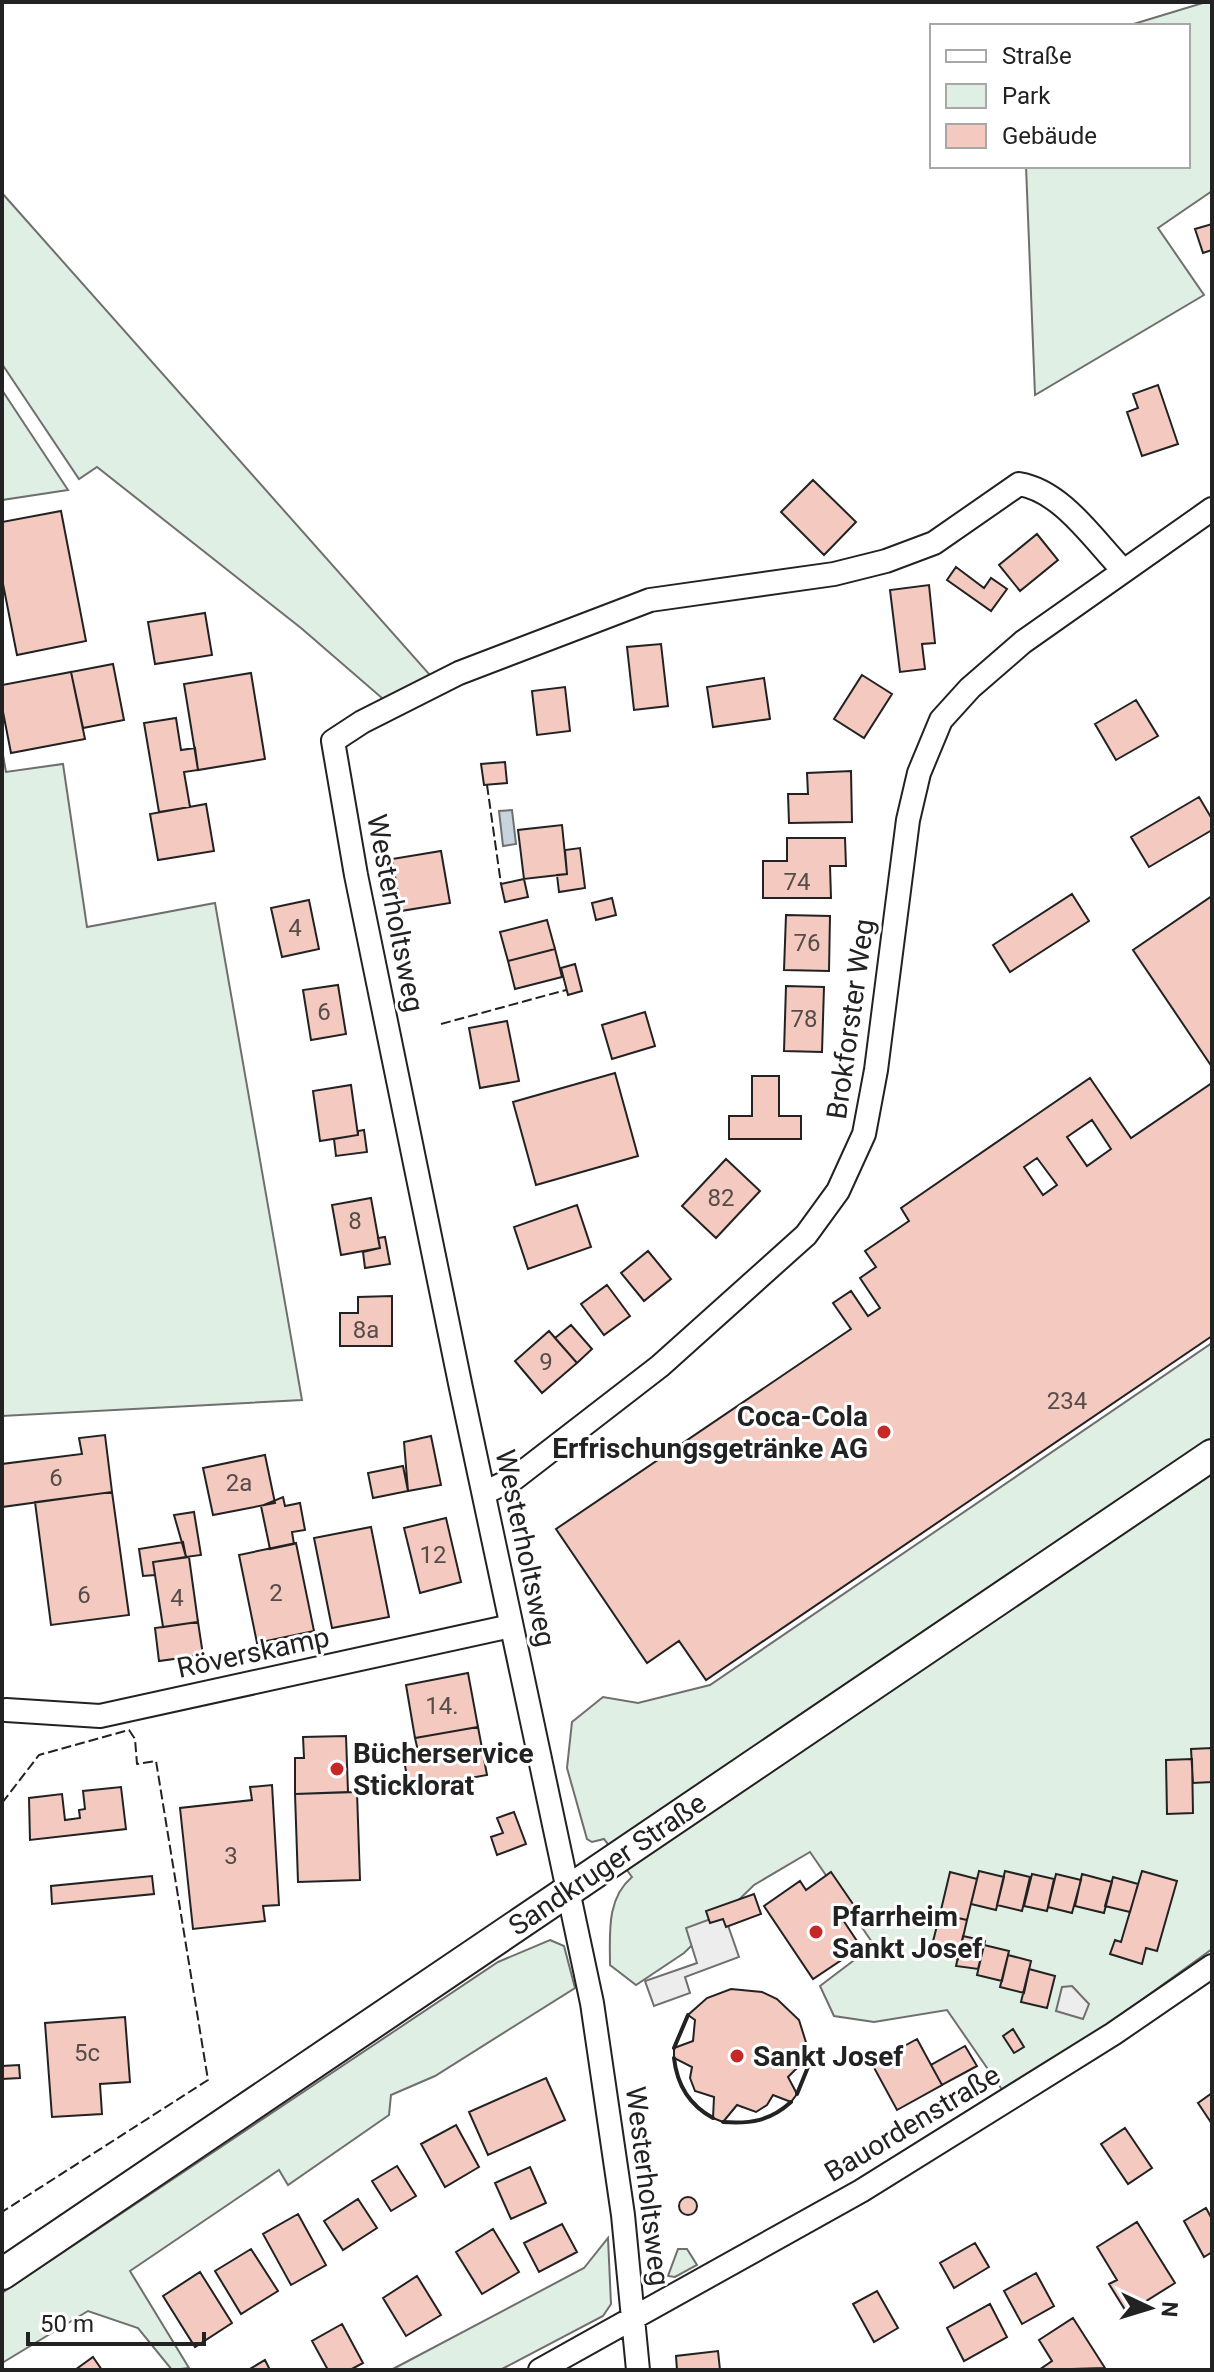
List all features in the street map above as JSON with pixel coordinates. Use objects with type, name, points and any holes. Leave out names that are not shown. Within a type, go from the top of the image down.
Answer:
[{"type":"street","name":"Westerholtsweg","points":[[638,2370],[600,2053],[356,875],[333,741],[362,722],[459,673],[650,600],[820,577],[886,561],[934,543],[1019,484],[1032,486],[1061,505],[1122,569]]},
{"type":"street","name":"Brokforster Weg","points":[[484,1493],[515,1478],[660,1366],[806,1235],[838,1191],[864,1134],[876,1070],[908,820],[927,749],[941,720],[970,688],[1023,642],[1122,569],[1212,509]]},
{"type":"street","name":"Sandkruger Straße","points":[[2,2274],[1212,1455]]},
{"type":"street","name":"Röverskamp","points":[[6,1710],[100,1716],[511,1626]]},
{"type":"street","name":"Bauordenstraße","points":[[540,2370],[861,2191],[1113,2034],[1212,1966]]},
{"type":"green space","points":[[1212,2],[1212,191],[1158,228],[1204,295],[1035,395],[1026,168],[1190,168],[1190,24],[1134,24]]},
{"type":"green space","points":[[2,193],[430,675],[390,705],[301,628],[97,467],[79,479],[2,364]]},
{"type":"green space","points":[[2,390],[68,490],[2,500]]},
{"type":"green space","points":[[2,749],[6,772],[63,764],[87,927],[215,903],[302,1400],[2,1416]]},
{"type":"green space","points":[[1212,1343],[1212,1949],[1107,2025],[1003,2091],[947,2010],[874,2022],[834,2016],[820,1986],[874,1945],[810,1852],[754,1885],[684,1953],[636,1985],[610,1965],[610,1929],[614,1906],[632,1877],[604,1839],[592,1842],[587,1839],[567,1768],[572,1722],[603,1697],[638,1703],[710,1685]]},
{"type":"green space","points":[[550,1940],[564,1946],[575,1988],[435,2076],[391,2095],[389,2115],[288,2185],[279,2170],[130,2271],[189,2368],[172,2370],[138,2328],[88,2311],[2,2363],[2,2293],[498,1962]]},
{"type":"green space","points":[[608,2238],[611,2304],[603,2316],[500,2370],[391,2370],[584,2268]]},
{"type":"green space","points":[[678,2249],[687,2249],[697,2265],[675,2277],[668,2276]]},
{"type":"shaded area","points":[[512,810],[516,844],[503,846],[499,811]]},
{"type":"shaded area","points":[[724,1914],[739,1957],[685,1977],[690,1993],[654,2006],[645,1981],[697,1963],[686,1928]]},
{"type":"shaded area","points":[[1072,1986],[1089,2004],[1083,2019],[1056,2011],[1062,1987]]},
{"type":"building","points":[[1212,224],[1212,250],[1203,253],[1195,229]]},
{"type":"building","points":[[1158,385],[1178,444],[1142,456],[1127,412],[1138,408],[1133,394]]},
{"type":"building","points":[[813,480],[856,522],[824,555],[781,512]]},
{"type":"building","points":[[61,511],[86,641],[17,655],[2,579],[2,522]]},
{"type":"building","points":[[1037,534],[1058,560],[1020,591],[999,565]]},
{"type":"building","points":[[956,567],[984,588],[991,578],[1007,589],[991,611],[947,580]]},
{"type":"building","points":[[929,585],[935,643],[922,644],[925,669],[900,672],[890,590]]},
{"type":"building","points":[[205,613],[212,655],[155,664],[148,622]]},
{"type":"building","points":[[661,644],[668,706],[634,710],[627,647]]},
{"type":"building","points":[[113,664],[124,720],[83,728],[71,672]]},
{"type":"building","points":[[71,672],[85,739],[11,753],[2,707],[2,685]]},
{"type":"building","points":[[251,673],[265,759],[198,770],[184,684]]},
{"type":"building","points":[[862,675],[892,694],[864,738],[834,719]]},
{"type":"building","points":[[764,678],[770,719],[713,727],[707,687]]},
{"type":"building","points":[[565,687],[570,731],[537,735],[532,691]]},
{"type":"building","points":[[1136,700],[1158,736],[1116,760],[1095,724]]},
{"type":"building","points":[[176,718],[181,750],[195,748],[198,770],[184,772],[190,807],[159,812],[144,723]]},
{"type":"building","points":[[505,762],[507,783],[484,785],[481,764]]},
{"type":"building","points":[[851,771],[852,822],[789,823],[788,794],[808,794],[807,773]]},
{"type":"building","points":[[1199,797],[1212,819],[1212,830],[1149,867],[1131,837]]},
{"type":"building","points":[[206,804],[214,851],[158,860],[150,814]]},
{"type":"building","points":[[562,825],[567,874],[524,879],[518,830]]},
{"type":"building","points":[[787,838],[845,838],[846,866],[830,866],[831,898],[763,898],[763,861],[787,861]]},
{"type":"building","points":[[580,848],[585,888],[559,892],[557,875],[567,874],[565,850]]},
{"type":"building","points":[[441,851],[450,903],[401,911],[392,859]]},
{"type":"building","points":[[524,879],[528,897],[505,902],[501,884]]},
{"type":"building","points":[[1072,894],[1089,921],[1010,972],[993,945]]},
{"type":"building","points":[[1212,896],[1212,1067],[1133,950]]},
{"type":"building","points":[[612,898],[616,915],[596,920],[592,903]]},
{"type":"building","points":[[309,900],[319,949],[282,957],[271,908]]},
{"type":"building","points":[[786,915],[830,916],[829,971],[784,970]]},
{"type":"building","points":[[547,920],[555,949],[508,961],[500,932]]},
{"type":"building","points":[[555,949],[562,977],[515,989],[508,961]]},
{"type":"building","points":[[575,964],[582,991],[568,995],[561,968]]},
{"type":"building","points":[[338,985],[346,1034],[311,1040],[303,990]]},
{"type":"building","points":[[786,986],[824,987],[822,1052],[784,1051]]},
{"type":"building","points":[[645,1012],[655,1046],[612,1059],[602,1025]]},
{"type":"building","points":[[507,1021],[519,1081],[480,1088],[469,1028]]},
{"type":"building","points":[[615,1073],[638,1156],[536,1185],[513,1102]]},
{"type":"building","points":[[752,1076],[779,1076],[779,1116],[801,1116],[801,1139],[729,1139],[729,1116],[752,1116]]},
{"type":"building","name":"Coca-Cola Erfrischungsgetränke AG","points":[[1090,1078],[1131,1138],[1212,1083],[1212,1336],[706,1680],[679,1641],[647,1663],[556,1529],[851,1329],[833,1303],[851,1291],[868,1316],[880,1308],[860,1278],[876,1267],[865,1251],[909,1221],[901,1208]],"holes":[[[1092,1120],[1111,1149],[1087,1166],[1067,1137]],[[1037,1158],[1057,1185],[1043,1195],[1024,1167]]]},
{"type":"building","points":[[351,1085],[358,1135],[320,1141],[313,1091]]},
{"type":"building","points":[[364,1130],[367,1152],[336,1156],[334,1139],[358,1135],[358,1131]]},
{"type":"building","points":[[726,1159],[760,1191],[716,1238],[682,1206]]},
{"type":"building","points":[[371,1198],[380,1248],[341,1255],[332,1205]]},
{"type":"building","points":[[577,1205],[591,1247],[528,1269],[514,1227]]},
{"type":"building","points":[[385,1237],[390,1264],[365,1268],[363,1252],[380,1248],[378,1238]]},
{"type":"building","points":[[648,1251],[671,1279],[644,1301],[621,1273]]},
{"type":"building","points":[[607,1285],[630,1316],[604,1335],[581,1304]]},
{"type":"building","points":[[392,1296],[392,1346],[340,1346],[340,1313],[358,1313],[358,1297]]},
{"type":"building","points":[[571,1325],[592,1349],[577,1363],[555,1338]]},
{"type":"building","points":[[549,1331],[577,1363],[542,1393],[515,1361]]},
{"type":"building","points":[[105,1435],[112,1492],[2,1507],[2,1464],[82,1454],[79,1438]]},
{"type":"building","points":[[431,1436],[441,1485],[408,1491],[404,1442]]},
{"type":"building","points":[[265,1455],[275,1503],[213,1515],[203,1468]]},
{"type":"building","points":[[403,1466],[408,1491],[373,1498],[368,1473]]},
{"type":"building","points":[[112,1492],[129,1615],[51,1625],[35,1502]]},
{"type":"building","points":[[283,1497],[285,1506],[300,1503],[305,1530],[292,1532],[294,1544],[270,1549],[261,1506]]},
{"type":"building","points":[[194,1512],[201,1555],[186,1557],[174,1515]]},
{"type":"building","points":[[446,1518],[461,1582],[420,1593],[404,1528]]},
{"type":"building","points":[[371,1527],[389,1617],[332,1628],[314,1538]]},
{"type":"building","points":[[183,1542],[186,1557],[153,1562],[155,1575],[143,1576],[139,1549]]},
{"type":"building","points":[[296,1543],[314,1631],[257,1643],[239,1555]]},
{"type":"building","points":[[189,1557],[198,1622],[163,1627],[153,1562]]},
{"type":"building","points":[[198,1622],[203,1655],[159,1661],[155,1628]]},
{"type":"building","points":[[468,1673],[478,1727],[415,1738],[406,1685]]},
{"type":"building","points":[[478,1727],[487,1775],[409,1789],[403,1754],[418,1751],[415,1738]]},
{"type":"building","points":[[346,1736],[348,1792],[295,1794],[295,1758],[304,1758],[303,1737]]},
{"type":"building","points":[[1212,1748],[1212,1782],[1193,1783],[1191,1749]]},
{"type":"building","points":[[1192,1759],[1193,1813],[1167,1814],[1166,1760]]},
{"type":"building","points":[[272,1785],[279,1905],[263,1906],[265,1921],[193,1929],[180,1808],[252,1800],[250,1787]]},
{"type":"building","points":[[121,1787],[126,1829],[30,1840],[29,1798],[62,1794],[65,1820],[80,1818],[79,1810],[85,1809],[83,1791]]},
{"type":"building","points":[[357,1792],[360,1880],[298,1882],[295,1794]]},
{"type":"building","points":[[514,1812],[526,1844],[497,1855],[491,1837],[503,1833],[497,1818]]},
{"type":"building","points":[[979,1871],[1004,1877],[996,1910],[971,1904]]},
{"type":"building","points":[[1005,1871],[1030,1877],[1022,1911],[997,1905]]},
{"type":"building","points":[[1142,1871],[1177,1881],[1157,1951],[1146,1948],[1142,1964],[1110,1954],[1115,1940],[1121,1942]]},
{"type":"building","name":"Pfarrheim Sankt Josef","points":[[831,1872],[855,1907],[841,1917],[861,1947],[813,1979],[764,1906],[800,1881],[806,1890]]},
{"type":"building","points":[[950,1872],[977,1879],[967,1920],[940,1914]]},
{"type":"building","points":[[1032,1874],[1054,1879],[1047,1911],[1024,1906]]},
{"type":"building","points":[[1056,1874],[1081,1880],[1072,1913],[1048,1907]]},
{"type":"building","points":[[1082,1874],[1112,1882],[1104,1913],[1075,1906]]},
{"type":"building","points":[[152,1876],[154,1894],[52,1904],[51,1886]]},
{"type":"building","points":[[1113,1877],[1138,1884],[1130,1912],[1105,1906]]},
{"type":"building","points":[[754,1894],[761,1914],[726,1927],[723,1919],[710,1923],[706,1911]]},
{"type":"building","points":[[940,1914],[967,1920],[958,1959],[930,1953]]},
{"type":"building","points":[[963,1936],[985,1941],[978,1969],[956,1966]]},
{"type":"building","points":[[984,1945],[1009,1951],[1002,1981],[977,1975]]},
{"type":"building","points":[[1008,1955],[1031,1961],[1024,1993],[1000,1987]]},
{"type":"building","points":[[1029,1969],[1055,1976],[1047,2008],[1021,2002]]},
{"type":"building","name":"Sankt Josef","points":[[731,1989],[762,1992],[777,1999],[799,2020],[809,2052],[801,2052],[799,2066],[788,2077],[797,2094],[791,2102],[773,2095],[767,2105],[756,2112],[737,2105],[723,2122],[713,2118],[714,2097],[695,2091],[690,2078],[692,2067],[674,2058],[674,2048],[693,2041],[695,2020],[688,2015],[707,1998]]},
{"type":"building","points":[[125,2017],[130,2082],[100,2084],[102,2114],[52,2117],[45,2023]]},
{"type":"building","points":[[1013,2029],[1024,2047],[1014,2053],[1003,2036]]},
{"type":"building","points":[[917,2039],[942,2085],[897,2110],[872,2064]]},
{"type":"building","points":[[965,2046],[977,2066],[942,2085],[931,2065]]},
{"type":"building","points":[[19,2065],[20,2078],[2,2079],[2,2066]]},
{"type":"building","points":[[546,2078],[565,2120],[488,2155],[469,2112]]},
{"type":"building","points":[[1212,2093],[1212,2124],[1198,2103]]},
{"type":"building","points":[[456,2125],[479,2167],[445,2187],[421,2144]]},
{"type":"building","points":[[1125,2128],[1152,2168],[1128,2184],[1101,2144]]},
{"type":"building","points":[[397,2166],[416,2196],[391,2211],[372,2181]]},
{"type":"building","points":[[530,2167],[546,2203],[511,2219],[495,2183]]},
{"type":"building","points":[[688,2197],[697,2206],[688,2215],[679,2206]]},
{"type":"building","points":[[358,2199],[377,2228],[343,2250],[324,2221]]},
{"type":"building","points":[[1206,2208],[1212,2219],[1212,2252],[1204,2257],[1184,2221]]},
{"type":"building","points":[[298,2214],[326,2265],[291,2285],[263,2234]]},
{"type":"building","points":[[1137,2222],[1175,2283],[1127,2313],[1109,2284],[1117,2280],[1097,2247]]},
{"type":"building","points":[[562,2224],[577,2252],[539,2272],[524,2243]]},
{"type":"building","points":[[493,2229],[519,2272],[482,2294],[456,2252]]},
{"type":"building","points":[[975,2243],[989,2267],[954,2288],[940,2263]]},
{"type":"building","points":[[251,2249],[278,2291],[241,2314],[215,2271]]},
{"type":"building","points":[[200,2272],[232,2323],[195,2347],[163,2296]]},
{"type":"building","points":[[1036,2273],[1054,2306],[1022,2324],[1004,2291]]},
{"type":"building","points":[[417,2276],[441,2315],[406,2336],[383,2298]]},
{"type":"building","points":[[877,2291],[898,2328],[874,2342],[853,2304]]},
{"type":"building","points":[[990,2304],[1007,2337],[964,2361],[947,2328]]},
{"type":"building","points":[[1073,2318],[1105,2368],[1039,2370],[1052,2361],[1039,2340]]},
{"type":"building","points":[[342,2324],[363,2363],[350,2370],[328,2370],[312,2341]]},
{"type":"building","points":[[718,2351],[720,2370],[677,2370],[676,2356]]},
{"type":"building","points":[[93,2357],[102,2370],[75,2370]]},
{"type":"building","points":[[265,2360],[270,2370],[248,2370]]},
{"type":"fence","points":[[487,785],[501,884]]},
{"type":"fence","points":[[441,1024],[566,990]]},
{"type":"fence","points":[[2,1803],[39,1755],[129,1730],[135,1739],[137,1764],[156,1761],[208,2080],[2,2212]]},
{"type":"wall","points":[[674,2048],[688,2015]]},
{"type":"wall","points":[[797,2094],[808,2067],[809,2052]]},
{"type":"wall","points":[[674,2058],[686,2093],[697,2107],[713,2118]]},
{"type":"wall","points":[[723,2122],[760,2120],[791,2102]]},
{"type":"place","name":"Coca-Cola Erfrischungsgetränke AG","points":[[884,1432]]},
{"type":"place","name":"Bücherservice Sticklorat","points":[[337,1769]]},
{"type":"place","name":"Pfarrheim Sankt Josef","points":[[816,1932]]},
{"type":"place","name":"Sankt Josef","points":[[737,2056]]}]
